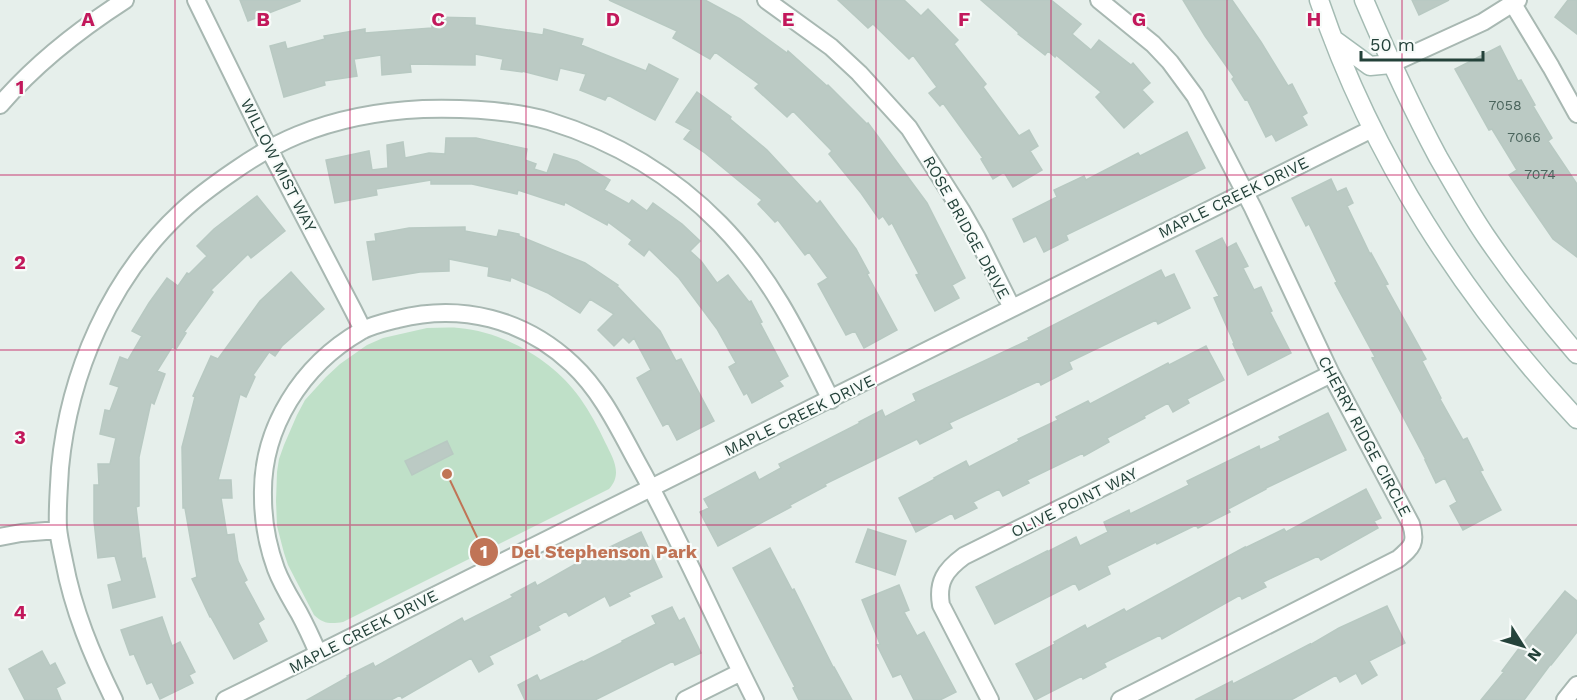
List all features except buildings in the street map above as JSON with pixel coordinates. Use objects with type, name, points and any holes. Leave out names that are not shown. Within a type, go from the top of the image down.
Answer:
[{"type":"main road","points":[[1319,0],[1332,38],[1372,129],[1415,207],[1449,261],[1516,349],[1544,384],[1577,419]]},
{"type":"main road","points":[[1364,0],[1415,114],[1451,180],[1484,234],[1535,303],[1577,354]]},
{"type":"main road","points":[[1332,38],[1370,66],[1391,64]]},
{"type":"street","points":[[0,105],[60,48],[124,0]]},
{"type":"street","name":"WILLOW MIST WAY","points":[[196,0],[269,149],[363,330]]},
{"type":"street","name":"ROSE BRIDGE DRIVE","points":[[766,0],[831,47],[859,73],[909,128],[961,210],[1012,308]]},
{"type":"street","name":"CHERRY RIDGE CIRCLE","points":[[1099,0],[1153,44],[1183,79],[1210,124],[1331,374],[1412,524],[1415,536],[1410,548],[1398,559],[1120,700]]},
{"type":"street","points":[[1391,64],[1483,22],[1516,2],[1577,114]]},
{"type":"street","points":[[114,700],[95,660],[75,607],[58,530],[58,494],[62,454],[67,418],[78,377],[109,305],[131,269],[178,214],[207,189],[243,164],[298,135],[337,122],[406,110],[477,109],[546,120],[610,145],[637,159],[665,178],[703,209],[741,247],[781,302],[831,400]]},
{"type":"street","name":"MAPLE CREEK DRIVE","points":[[225,700],[1372,129]]},
{"type":"street","points":[[318,653],[276,568],[265,522],[264,474],[275,429],[287,403],[303,381],[339,346],[363,330],[405,317],[452,312],[476,315],[527,332],[572,364],[591,385],[608,408],[651,487],[755,700]]},
{"type":"street","name":"OLIVE POINT WAY","points":[[990,700],[941,605],[940,584],[953,564],[963,556],[1331,374]]},
{"type":"street","points":[[0,537],[58,530]]},
{"type":"street","points":[[685,700],[741,672]]},
{"type":"street","points":[[1566,700],[1577,685]]},
{"type":"green space","points":[[427,328],[459,328],[494,335],[527,351],[557,372],[580,398],[600,431],[615,466],[615,478],[609,489],[343,622],[324,622],[314,615],[284,553],[277,526],[279,459],[305,400],[340,364],[367,345],[383,338]]},
{"type":"place","name":"Del Stephenson Park","points":[[447,474]]}]
